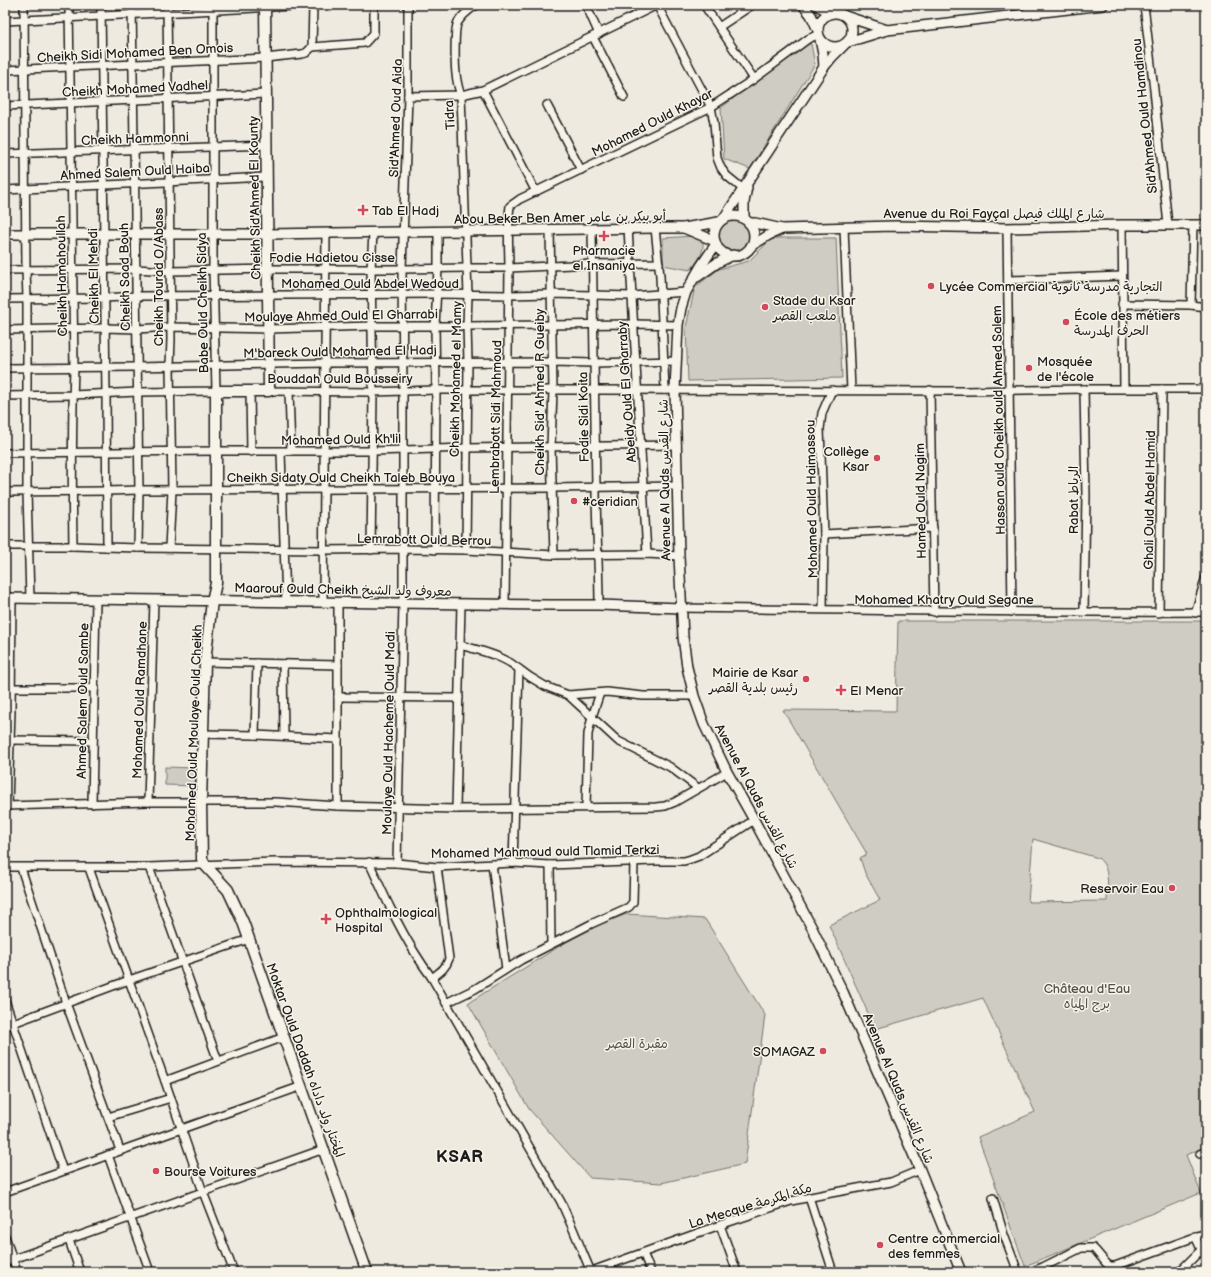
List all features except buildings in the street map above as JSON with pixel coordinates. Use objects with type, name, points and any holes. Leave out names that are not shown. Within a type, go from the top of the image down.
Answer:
[{"type":"main road","name":"Cheikh Sid'Ahmed El Kounty","points":[[265,6],[269,391]]},
{"type":"main road","name":"Bouddah Ould Bousseiry","points":[[216,391],[269,391]]},
{"type":"main road","name":"Babe Ould Cheikh Sidya","points":[[212,601],[216,583],[216,391]]},
{"type":"main road","name":"Mohamed Ould Moulaye Ould Cheikh","points":[[205,865],[202,859],[200,802],[206,662],[212,601]]},
{"type":"main road","name":"Moktar Ould Daddah المختار ولد داداه","points":[[205,865],[224,885],[231,895],[243,922],[367,1272]]},
{"type":"street","points":[[24,5],[28,453],[27,492],[30,598]]},
{"type":"street","name":"Cheikh Hamahoullah","points":[[69,5],[74,329],[72,395],[73,546]]},
{"type":"street","name":"Cheikh El Mehdi","points":[[101,5],[104,151],[107,547]]},
{"type":"street","name":"Cheikh Saad Bouh","points":[[132,5],[138,392],[138,548]]},
{"type":"street","name":"Cheikh Tourad O/Abass","points":[[167,5],[172,451],[172,490],[169,548]]},
{"type":"street","points":[[5,21],[167,13],[213,8],[313,5],[312,48]]},
{"type":"street","name":"Cheikh Sidi Mohamed Ben Omois","points":[[5,70],[265,58],[302,54],[306,53],[312,48],[365,43],[374,33],[374,5]]},
{"type":"street","name":"Sid'Ahmed Oud Aida","points":[[403,392],[402,269],[408,96],[408,5]]},
{"type":"street","name":"Tidra","points":[[466,232],[461,95],[456,74],[457,23],[465,13],[476,5]]},
{"type":"street","points":[[586,5],[596,36],[624,97]]},
{"type":"street","points":[[408,96],[461,95],[483,90],[657,5],[711,107],[717,158],[721,168],[727,176],[743,189]]},
{"type":"street","points":[[704,5],[754,79]]},
{"type":"street","points":[[719,27],[752,5]]},
{"type":"street","points":[[803,5],[811,15],[825,44],[831,47],[837,47],[887,30],[1028,9],[1103,5]]},
{"type":"street","points":[[816,5],[832,13],[840,14],[887,30]]},
{"type":"street","name":"Sid'Ahmed Ould Hamdinou","points":[[1144,5],[1168,225]]},
{"type":"street","name":"Babe Ould Cheikh Sidya","points":[[213,8],[213,270],[216,391]]},
{"type":"street","points":[[824,67],[819,24],[822,19],[832,13]]},
{"type":"street","points":[[782,229],[764,237],[743,253],[733,255],[724,252],[715,243],[714,231],[786,126],[824,67],[851,36],[851,25],[849,20],[844,16]]},
{"type":"street","name":"Mohamed Ould Khayar","points":[[509,230],[507,221],[510,206],[520,199],[711,107],[819,34]]},
{"type":"street","points":[[483,90],[536,192]]},
{"type":"street","name":"Cheikh Mohamed Vadhel","points":[[5,106],[266,94]]},
{"type":"street","points":[[548,105],[581,170]]},
{"type":"street","name":"Cheikh Hammonni","points":[[5,154],[266,145]]},
{"type":"street","name":"Ahmed Salem Ould Haiba","points":[[5,190],[266,177]]},
{"type":"street","points":[[749,180],[744,202],[746,221],[752,228],[753,234],[751,246]]},
{"type":"street","points":[[722,220],[734,216],[746,221],[782,229]]},
{"type":"street","name":"Abou Beker Ben Amer أبو بيكر بن عامر","points":[[5,234],[267,234],[684,228],[722,220]]},
{"type":"street","points":[[1122,225],[1124,388]]},
{"type":"street","name":"Avenue du Roi Fayçal شارع الملك فيصل","points":[[782,229],[894,226],[1007,228],[1122,225],[1206,225]]},
{"type":"street","points":[[1191,305],[1193,225]]},
{"type":"street","name":"Abeidy Ould El Gharraby","points":[[628,228],[647,554]]},
{"type":"street","points":[[655,228],[661,293],[664,390]]},
{"type":"street","name":"Abou Beker Ben Amer أبو بيكر بن عامر","points":[[684,228],[715,243]]},
{"type":"street","points":[[844,228],[851,390]]},
{"type":"street","name":"Hassan ould Cheikh ould Ahmed Salem","points":[[1007,228],[1012,612]]},
{"type":"street","name":"Fodie Sidi Koita","points":[[592,229],[599,605]]},
{"type":"street","name":"Lembrabott Sidi Mahmoud","points":[[505,604],[509,230]]},
{"type":"street","name":"Cheikh Sid' Ahmed R Gueiby","points":[[550,230],[553,390],[551,448],[554,555]]},
{"type":"street","points":[[372,550],[373,392],[371,269],[373,232]]},
{"type":"street","points":[[434,550],[437,362],[435,326],[438,232]]},
{"type":"street","name":"Cheikh Mohamed el Mamy","points":[[466,232],[468,295],[466,550]]},
{"type":"street","points":[[323,602],[323,450],[326,233]]},
{"type":"street","name":"Avenue Al Quds شارع القدس","points":[[715,243],[701,266],[696,278],[686,292],[678,325],[676,361],[675,390],[681,608],[685,652],[694,696],[704,724],[727,772],[812,928],[843,992],[920,1170],[961,1272]]},
{"type":"street","name":"Avenue Al Quds شارع القدس","points":[[696,278],[711,267],[733,255]]},
{"type":"street","name":"Fodie Hadietou Cisse","points":[[5,270],[325,270],[509,268],[659,263]]},
{"type":"street","points":[[1008,280],[1122,276]]},
{"type":"street","name":"Mohamed Ould Abdel Wedoud","points":[[5,299],[214,295],[403,294],[593,294],[632,296],[686,292]]},
{"type":"street","points":[[1122,304],[1191,305],[1206,307]]},
{"type":"street","name":"Moulaye Ahmed Ould El Gharrabi","points":[[5,330],[105,328],[137,329],[170,327],[268,329],[372,326],[508,326],[551,324],[678,325]]},
{"type":"street","name":"M'bareck Ould Mohamed El Hadj","points":[[5,368],[403,362],[636,363],[676,361]]},
{"type":"street","name":"Rabat الرباط","points":[[1084,388],[1086,496],[1084,612]]},
{"type":"street","name":"Bouddah Ould Bousseiry","points":[[269,391],[403,392],[436,390],[638,389],[1206,389]]},
{"type":"street","name":"Ghali Ould Abdel Hamid","points":[[1159,613],[1162,389]]},
{"type":"street","name":"Mohamed Ould Haimassou","points":[[823,609],[824,534],[821,419],[823,410],[832,390]]},
{"type":"street","name":"Hamed Ould Nagim","points":[[930,390],[934,612]]},
{"type":"street","name":"Bouddah Ould Bousseiry","points":[[5,396],[216,391]]},
{"type":"street","points":[[250,391],[251,452]]},
{"type":"street","points":[[289,391],[291,451]]},
{"type":"street","name":"Moulaye Ould Hacheme Ould Madi","points":[[397,862],[403,603],[403,392]]},
{"type":"street","name":"Mohamed Ould Kh'lil","points":[[5,453],[172,451],[281,452],[323,450],[373,451],[677,445]]},
{"type":"street","points":[[281,452],[281,489],[286,602]]},
{"type":"street","name":"Cheikh Sidaty Ould Cheikh Taleb Bouya","points":[[5,492],[216,489],[596,488],[678,486]]},
{"type":"street","points":[[824,534],[933,528]]},
{"type":"street","name":"Lemrabott Ould Berrou","points":[[5,546],[324,550],[403,549],[466,550],[554,555],[647,554],[679,556]]},
{"type":"street","points":[[1195,612],[1206,577]]},
{"type":"street","points":[[8,598],[12,688],[7,806],[148,802],[276,802],[338,806],[456,809],[665,806],[675,802],[727,772]]},
{"type":"street","name":"Maarouf Ould Cheikh معروف ولد الشيخ","points":[[8,598],[599,605],[681,608]]},
{"type":"street","name":"Ahmed Salem Ould Sambe","points":[[92,804],[96,599]]},
{"type":"street","name":"Mohamed Ould Ramdhane","points":[[148,802],[154,600]]},
{"type":"street","points":[[338,602],[338,806]]},
{"type":"street","points":[[456,809],[460,604]]},
{"type":"street","name":"Mohamed Khatry Ould Segane","points":[[681,608],[823,609],[934,612],[1206,612]]},
{"type":"street","points":[[460,645],[503,658],[545,686],[568,695],[614,738],[670,767],[698,788]]},
{"type":"street","points":[[206,662],[338,665]]},
{"type":"street","points":[[255,735],[257,663]]},
{"type":"street","points":[[283,664],[284,736]]},
{"type":"street","points":[[513,863],[519,668]]},
{"type":"street","points":[[12,688],[95,688]]},
{"type":"street","points":[[586,807],[588,734],[600,693]]},
{"type":"street","points":[[568,695],[600,693],[643,696],[694,696]]},
{"type":"street","points":[[338,696],[459,698]]},
{"type":"street","points":[[203,734],[338,739]]},
{"type":"street","points":[[10,740],[93,741]]},
{"type":"street","name":"Mohamed Mahmoud ould Tlamid Terkzi","points":[[5,867],[89,868],[266,862],[397,862],[437,867],[513,863],[550,865],[684,861],[691,859],[754,820]]},
{"type":"street","points":[[369,862],[385,898],[404,934],[432,978],[561,1202],[590,1272]]},
{"type":"street","points":[[446,1003],[475,989],[506,968],[551,944],[591,924],[629,908],[633,902],[634,862]]},
{"type":"street","points":[[492,864],[506,968]]},
{"type":"street","points":[[550,865],[551,944]]},
{"type":"street","points":[[149,867],[218,1061]]},
{"type":"street","points":[[432,978],[443,970],[449,959],[437,867]]},
{"type":"street","points":[[21,868],[66,1003],[120,1150]]},
{"type":"street","points":[[89,868],[203,1192],[234,1272]]},
{"type":"street","points":[[5,1026],[129,980],[249,939]]},
{"type":"street","points":[[5,1000],[63,1171]]},
{"type":"street","points":[[165,1081],[284,1036]]},
{"type":"street","points":[[5,1192],[302,1086]]},
{"type":"street","points":[[108,1117],[171,1098]]},
{"type":"street","points":[[5,1262],[324,1148]]},
{"type":"street","points":[[108,1155],[150,1272]]},
{"type":"street","name":"La Mecque مكة المكرمة","points":[[590,1272],[720,1225],[791,1202],[891,1182],[920,1170]]},
{"type":"street","points":[[809,1198],[833,1272]]},
{"type":"street","points":[[993,1198],[1004,1235],[1018,1272]]},
{"type":"street","points":[[720,1225],[737,1272]]},
{"type":"street","points":[[1030,1272],[1081,1248],[1093,1248],[1106,1263],[1110,1266],[1115,1266],[1206,1233]]},
{"type":"street","points":[[5,1236],[17,1272]]},
{"type":"street","points":[[1195,1236],[1206,1260]]},
{"type":"street","points":[[69,1240],[80,1272]]},
{"type":"street","points":[[1179,1272],[1202,1250]]},
{"type":"street","points":[[644,1253],[651,1272]]},
{"type":"green space","points":[[804,43],[811,44],[815,64],[750,169],[724,159],[721,108]]},
{"type":"green space","points":[[734,220],[740,221],[747,227],[750,236],[749,242],[743,249],[734,252],[728,251],[721,245],[718,236],[719,230],[725,223]]},
{"type":"green space","points":[[694,236],[703,241],[703,250],[696,264],[690,270],[663,265],[663,238]]},
{"type":"green space","name":"Stade du Ksar ملعب القصر","points":[[772,238],[836,238],[842,378],[688,381],[686,327],[695,287],[719,269],[749,261]]},
{"type":"green space","name":"Château d'Eau برج المياه","points":[[898,621],[1206,621],[1206,1146],[1186,1155],[1201,1193],[1025,1266],[978,1137],[1035,1112],[983,998],[875,1029],[829,925],[880,900],[865,873],[860,858],[867,854],[783,710],[896,711]],"holes":[[[1033,839],[1098,858],[1102,862],[1107,872],[1107,901],[1028,902]]]},
{"type":"green space","points":[[165,767],[196,768],[196,786],[165,785]]},
{"type":"green space","name":"مقبرة القصر","points":[[627,914],[705,919],[765,1015],[745,1164],[661,1183],[590,1178],[529,1109],[468,1003],[587,929]]},
{"type":"place","name":"Tab El Hadj","points":[[363,210]]},
{"type":"place","name":"Pharmacie el Insaniya","points":[[604,236]]},
{"type":"place","name":"Lycée Commercial التجارية مدرسة ثانوية","points":[[931,286]]},
{"type":"place","name":"Stade du Ksar ملعب القصر","points":[[765,307]]},
{"type":"place","name":"École des métiers الحرف المدرسة","points":[[1066,322]]},
{"type":"place","name":"Mosquée de l'école","points":[[1029,368]]},
{"type":"place","name":"Collège Ksar","points":[[877,458]]},
{"type":"place","name":"#ceridian","points":[[574,501]]},
{"type":"place","name":"Mairie de Ksar رئيس بلدية القصر","points":[[806,679]]},
{"type":"place","name":"El Menar","points":[[841,690]]},
{"type":"place","name":"Reservoir Eau","points":[[1172,888]]},
{"type":"place","name":"Ophthalmological Hospital","points":[[326,919]]},
{"type":"place","name":"SOMAGAZ","points":[[823,1051]]},
{"type":"place","name":"Bourse Voitures","points":[[156,1171]]},
{"type":"place","name":"Centre commercial des femmes","points":[[880,1245]]},
{"type":"district","name":"KSAR","points":[[460,1156]]}]
